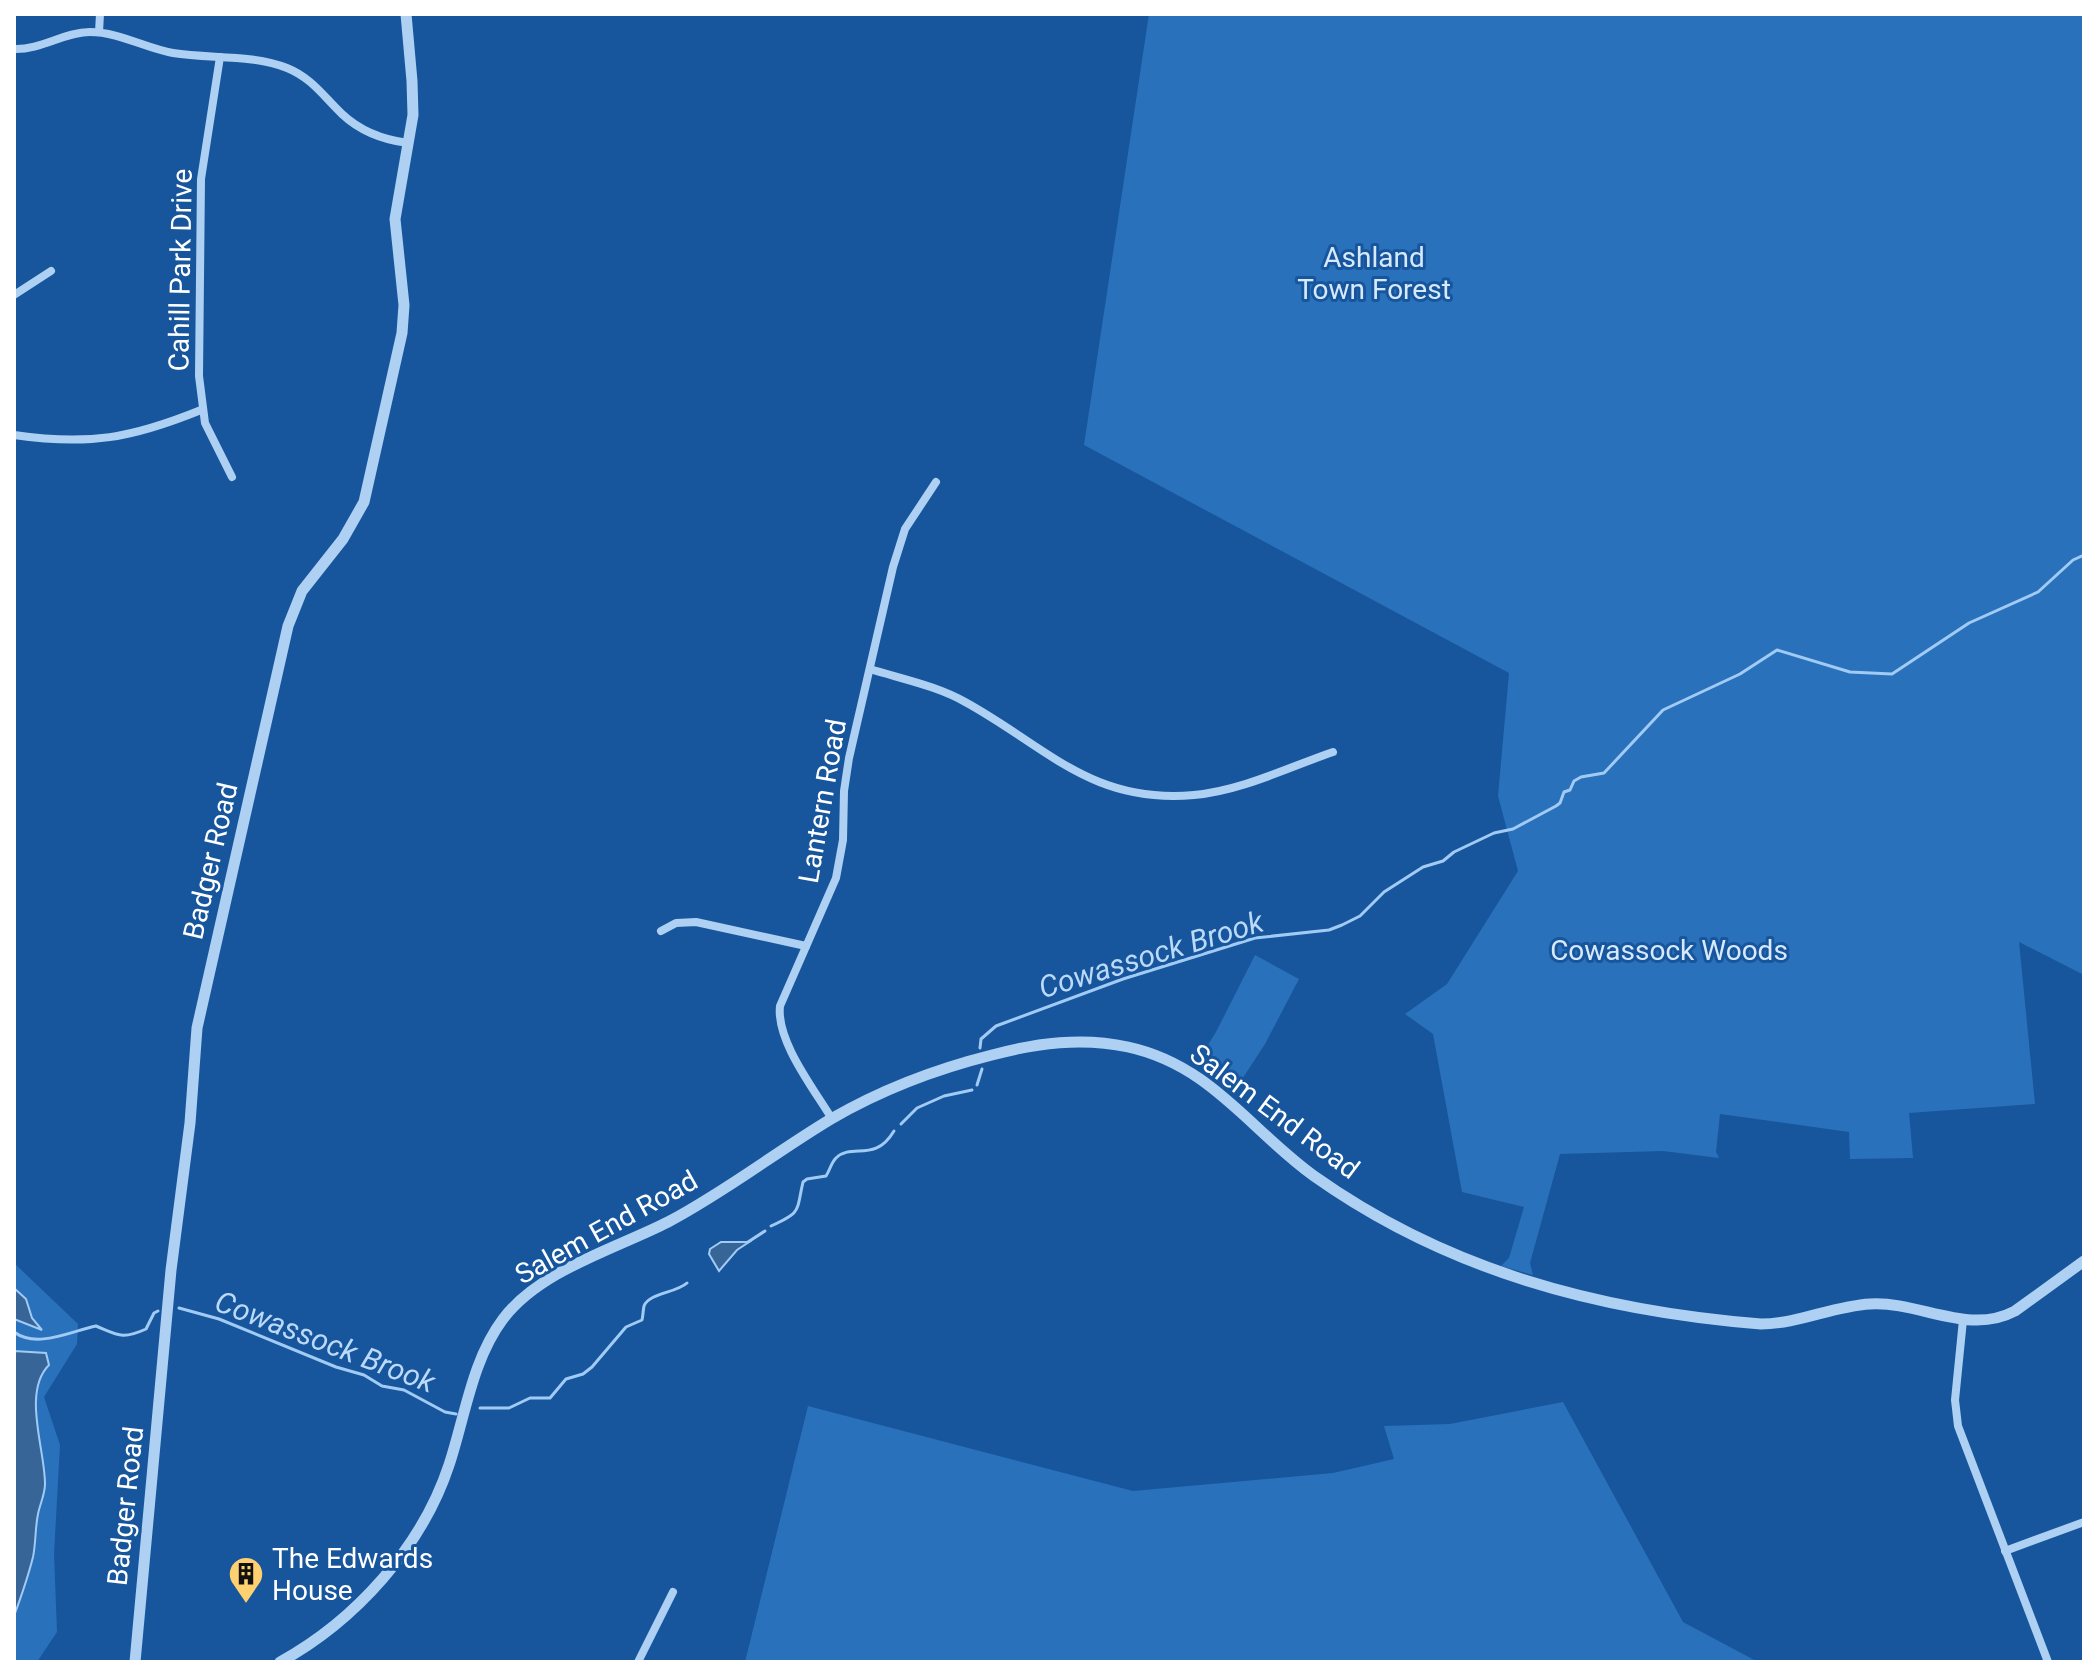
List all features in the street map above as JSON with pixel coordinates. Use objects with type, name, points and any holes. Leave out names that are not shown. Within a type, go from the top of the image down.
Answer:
[{"type":"street","points":[[99,32],[100,14]]},
{"type":"street","name":"Badger Road","points":[[135,1662],[171,1270],[190,1123],[201,1004],[295,605],[302,591],[355,521],[370,482],[404,320],[395,219],[413,100],[406,14]]},
{"type":"street","points":[[14,49],[76,33],[99,32],[157,50],[261,61],[294,71],[313,83],[341,114],[361,128],[408,143]]},
{"type":"street","name":"Cahill Park Drive","points":[[220,57],[204,155],[200,203],[199,376],[201,410],[232,477]]},
{"type":"street","points":[[14,295],[51,271]]},
{"type":"street","points":[[14,435],[70,441],[117,437],[158,427],[201,410]]},
{"type":"street","name":"Lantern Road","points":[[832,1119],[784,1036],[778,1016],[782,996],[831,892],[840,861],[846,775],[902,538],[914,513],[936,482]]},
{"type":"street","points":[[870,669],[953,696],[1078,774],[1143,795],[1213,793],[1333,752]]},
{"type":"street","points":[[661,931],[676,923],[696,922],[806,946]]},
{"type":"street","name":"Salem End Road","points":[[280,1662],[315,1641],[354,1608],[413,1537],[443,1483],[488,1345],[514,1307],[541,1285],[577,1265],[686,1212],[832,1119],[907,1082],[1018,1048],[1077,1041],[1130,1047],[1167,1059],[1204,1079],[1234,1103],[1284,1152],[1330,1187],[1428,1243],[1486,1268],[1611,1305],[1729,1322],[1780,1324],[1872,1304],[1914,1307],[1977,1321],[2003,1317],[2027,1304],[2084,1261]]},
{"type":"street","points":[[1963,1320],[1955,1413],[1967,1452],[2048,1662]]},
{"type":"street","points":[[2005,1551],[2084,1522]]},
{"type":"street","points":[[638,1662],[673,1592]]},
{"type":"green space","points":[[1149,14],[2084,14],[2084,975],[2019,942],[2035,1104],[1909,1113],[1913,1158],[1850,1159],[1849,1132],[1720,1114],[1716,1152],[1719,1158],[1663,1151],[1560,1154],[1530,1263],[1533,1275],[1501,1266],[1509,1258],[1524,1207],[1462,1192],[1433,1034],[1405,1014],[1447,984],[1518,871],[1498,796],[1509,673],[1084,445]]},
{"type":"green space","points":[[1255,955],[1299,979],[1265,1044],[1235,1090],[1196,1064]]},
{"type":"green space","points":[[14,1263],[78,1324],[77,1344],[44,1397],[60,1445],[54,1554],[57,1632],[37,1662],[14,1662]]},
{"type":"green space","points":[[1563,1402],[1683,1622],[1758,1662],[745,1662],[808,1406],[1133,1491],[1333,1473],[1394,1459],[1384,1426],[1450,1424]]},
{"type":"shaded area","points":[[721,1242],[749,1242],[737,1250],[719,1271],[709,1254],[710,1249]]},
{"type":"shaded area","points":[[14,1288],[26,1299],[32,1318],[42,1330],[14,1319]]},
{"type":"shaded area","points":[[14,1351],[46,1353],[49,1365],[41,1376],[36,1405],[45,1488],[37,1519],[33,1557],[14,1616]]},
{"type":"waterway","name":"Cowassock Brook","points":[[980,1048],[981,1039],[996,1026],[1123,979],[1255,938],[1329,930],[1342,925],[1360,916],[1384,892],[1423,867],[1443,861],[1454,852],[1494,833],[1513,829],[1556,806],[1574,781],[1604,773],[1663,710],[1740,674],[1777,650],[1850,672],[1892,674],[1969,623],[2038,592],[2073,560],[2084,555]]},
{"type":"waterway","name":"Cowassock Brook","points":[[977,1085],[982,1069]]},
{"type":"waterway","name":"Cowassock Brook","points":[[901,1124],[917,1108],[944,1096],[972,1090]]},
{"type":"waterway","name":"Cowassock Brook","points":[[771,1226],[796,1210],[803,1182],[826,1176],[834,1160],[843,1154],[879,1147],[894,1131]]},
{"type":"waterway","name":"Cowassock Brook","points":[[748,1242],[765,1231]]},
{"type":"waterway","name":"Cowassock Brook","points":[[480,1408],[509,1408],[530,1398],[550,1398],[566,1379],[583,1374],[592,1367],[626,1327],[642,1320],[647,1302],[687,1283]]},
{"type":"waterway","name":"Cowassock Brook","points":[[179,1308],[219,1319],[336,1367],[364,1375],[382,1386],[404,1390],[445,1412],[456,1414]]},
{"type":"waterway","name":"Cowassock Brook","points":[[14,1332],[23,1337],[43,1339],[96,1326],[125,1335],[146,1329],[158,1311]]},
{"type":"place","name":"The Edwards House","points":[[246,1605]]},
{"type":"park label","name":"Ashland Town Forest","points":[[1374,273]]},
{"type":"park label","name":"Cowassock Woods","points":[[1669,950]]}]
